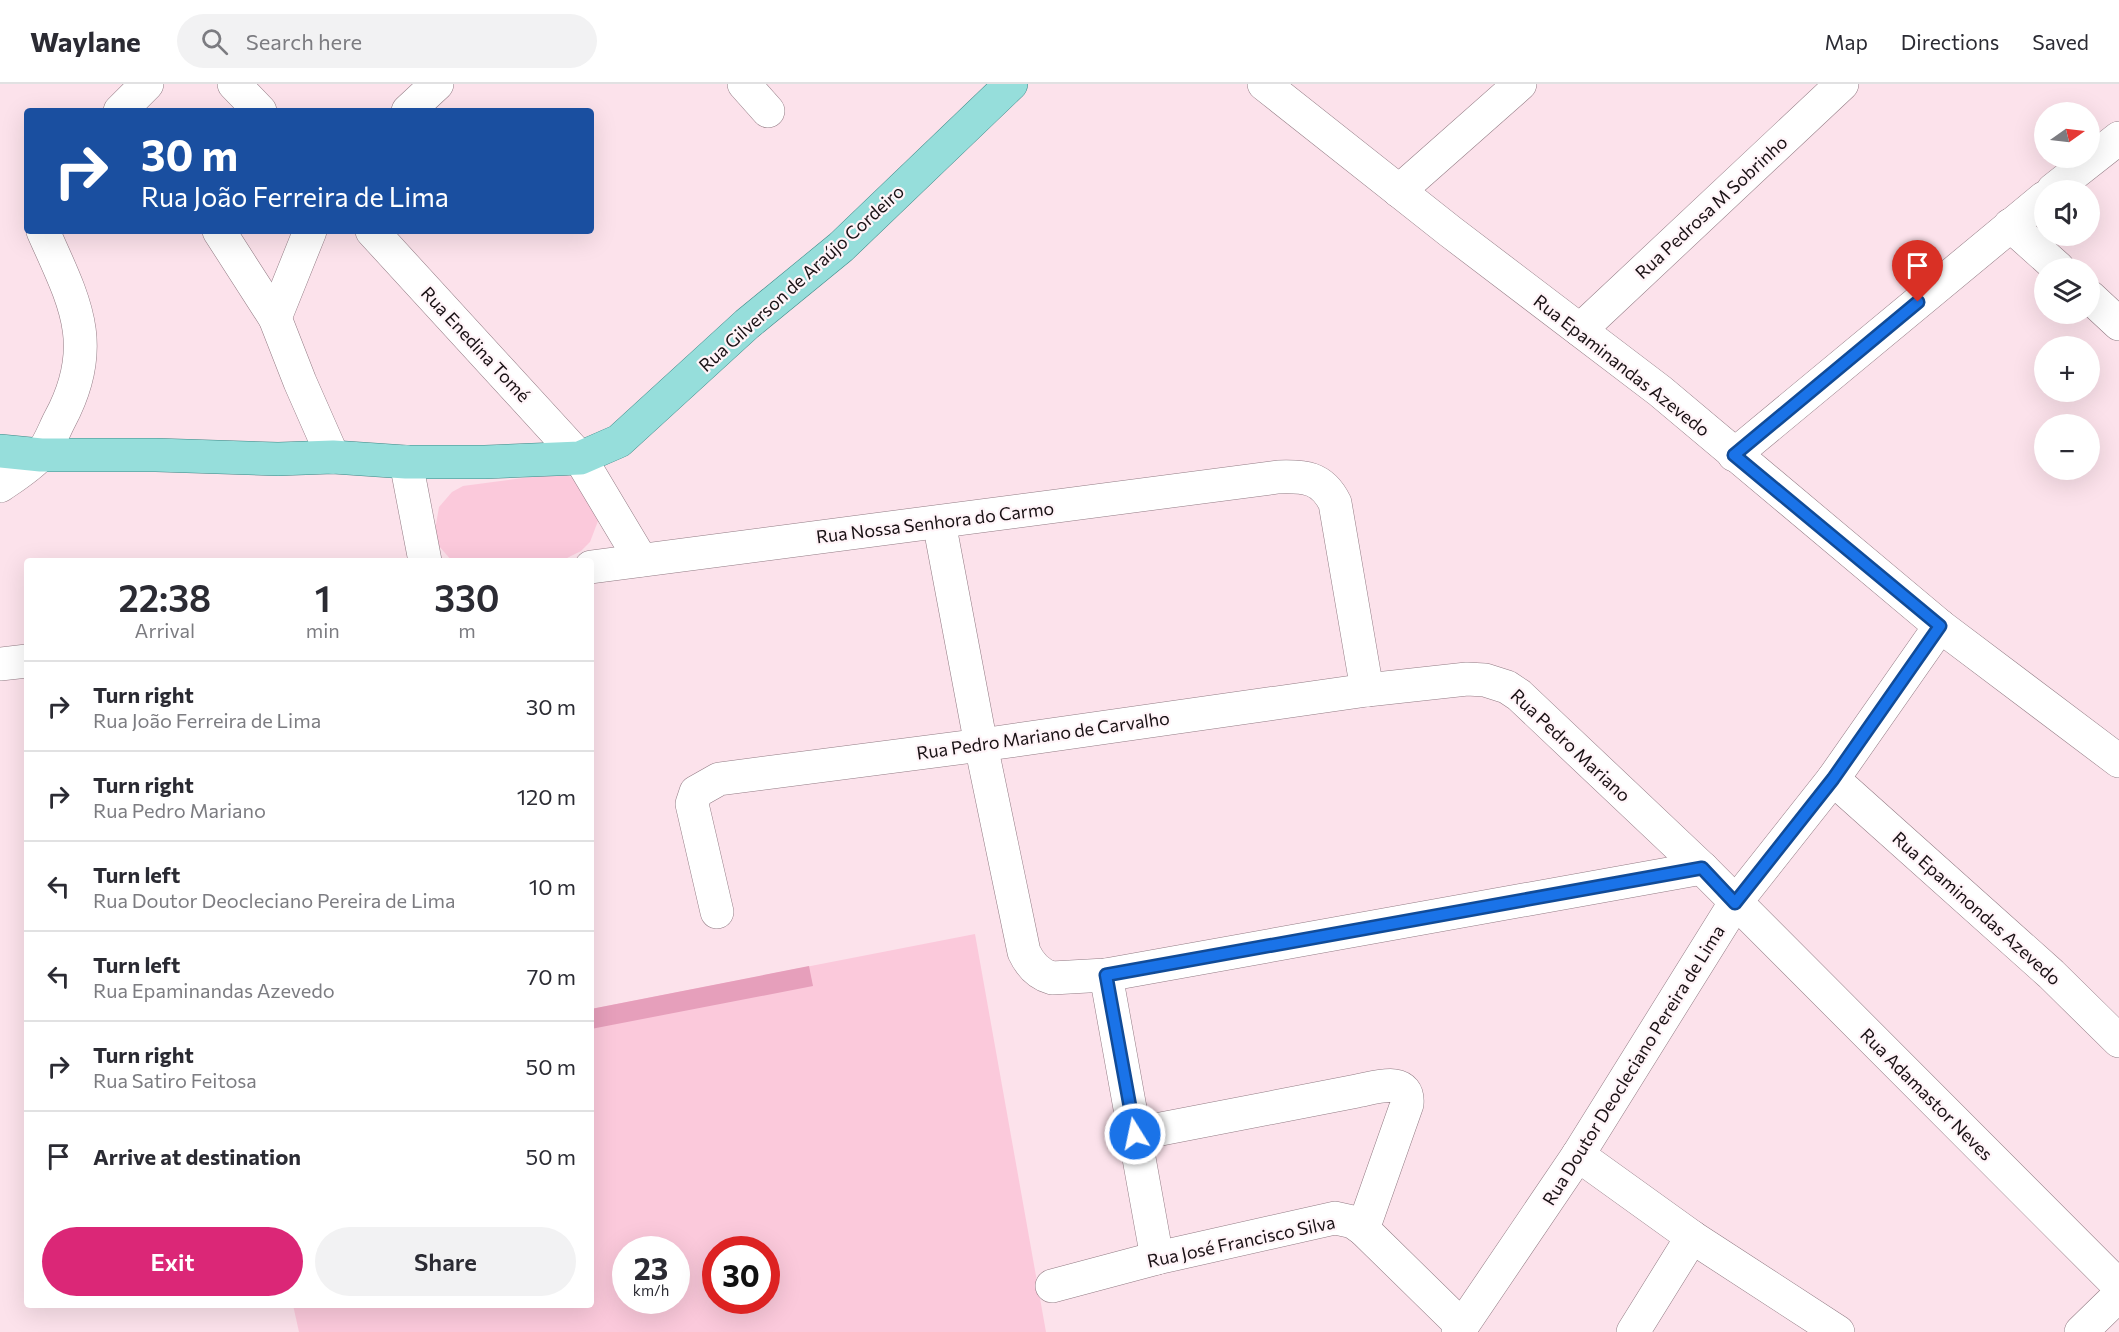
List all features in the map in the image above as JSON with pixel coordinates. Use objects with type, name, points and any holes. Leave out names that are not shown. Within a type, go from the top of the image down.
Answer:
[{"type":"main road","name":"Rua Gilverson de Araújo Cordeiro","points":[[580,458],[619,441],[747,324],[841,247],[1011,84]]},
{"type":"main road","points":[[0,452],[41,455],[156,455],[278,459],[333,457],[406,462],[485,462],[580,458]]},
{"type":"street","points":[[234,84],[257,108]]},
{"type":"street","points":[[411,108],[436,84]]},
{"type":"street","points":[[744,84],[768,111]]},
{"type":"street","name":"Rua Epaminandas Azevedo","points":[[1264,84],[1660,391],[1940,626],[2119,761]]},
{"type":"street","points":[[1399,190],[1520,84]]},
{"type":"street","name":"Rua Pedrosa M Sobrinho","points":[[1580,330],[1842,84]]},
{"type":"street","points":[[2066,180],[2119,138]]},
{"type":"street","points":[[1734,455],[2034,206]]},
{"type":"street","points":[[2010,225],[2047,258]]},
{"type":"street","points":[[221,234],[275,318],[333,457]]},
{"type":"street","points":[[275,318],[309,234]]},
{"type":"street","name":"Rua Enedina Tomé","points":[[375,234],[580,458],[641,560]]},
{"type":"street","points":[[0,486],[41,455],[66,409],[79,369],[82,341],[78,316],[70,290],[48,242]]},
{"type":"street","points":[[2100,306],[2119,324]]},
{"type":"street","points":[[406,462],[424,558]]},
{"type":"street","name":"Rua Nossa Senhora do Carmo","points":[[594,567],[1278,477],[1301,476],[1312,480],[1329,492],[1335,503],[1367,690]]},
{"type":"street","points":[[939,522],[981,745],[1024,952],[1036,970],[1052,978],[1106,975],[1702,868]]},
{"type":"street","name":"Rua Doutor Deocleciano Pereira de Lima","points":[[1460,1329],[1578,1155],[1735,903],[1833,779],[1940,626]]},
{"type":"street","points":[[0,664],[24,661]]},
{"type":"street","name":"Rua Pedro Mariano","points":[[1367,690],[1467,680],[1485,680],[1507,687],[1519,695],[1702,868],[1735,903]]},
{"type":"street","name":"Rua Pedro Mariano de Carvalho","points":[[717,912],[692,804],[696,792],[719,779],[981,745],[1367,690]]},
{"type":"street","name":"Rua Epaminondas Azevedo","points":[[1833,779],[2051,974],[2119,1041]]},
{"type":"street","name":"Rua Adamastor Neves","points":[[1735,903],[2119,1286]]},
{"type":"street","points":[[1106,975],[1157,1258]]},
{"type":"street","points":[[1135,1134],[1357,1091],[1391,1085],[1401,1087],[1406,1093],[1407,1104],[1363,1230]]},
{"type":"street","points":[[1578,1155],[1692,1237],[1838,1332]]},
{"type":"street","name":"Rua José Francisco Silva","points":[[1052,1286],[1157,1258],[1324,1219],[1345,1219],[1363,1230],[1460,1329]]},
{"type":"street","points":[[1633,1332],[1692,1237]]},
{"type":"street","points":[[2081,1332],[2119,1295]]},
{"type":"shaded area","points":[[566,475],[577,479],[598,521],[590,542],[581,551],[567,558],[449,558],[438,545],[435,530],[439,507],[452,492],[463,486],[538,476]]},
{"type":"shaded area","points":[[975,934],[1046,1332],[299,1332],[294,1308],[594,1308],[594,1008]]},
{"type":"building","points":[[809,966],[813,986],[594,1028],[594,1008]]},
{"type":"route","points":[[1135,1134],[1106,975],[1702,868],[1735,903],[1833,779],[1940,626],[1734,455],[1918,302]]}]
